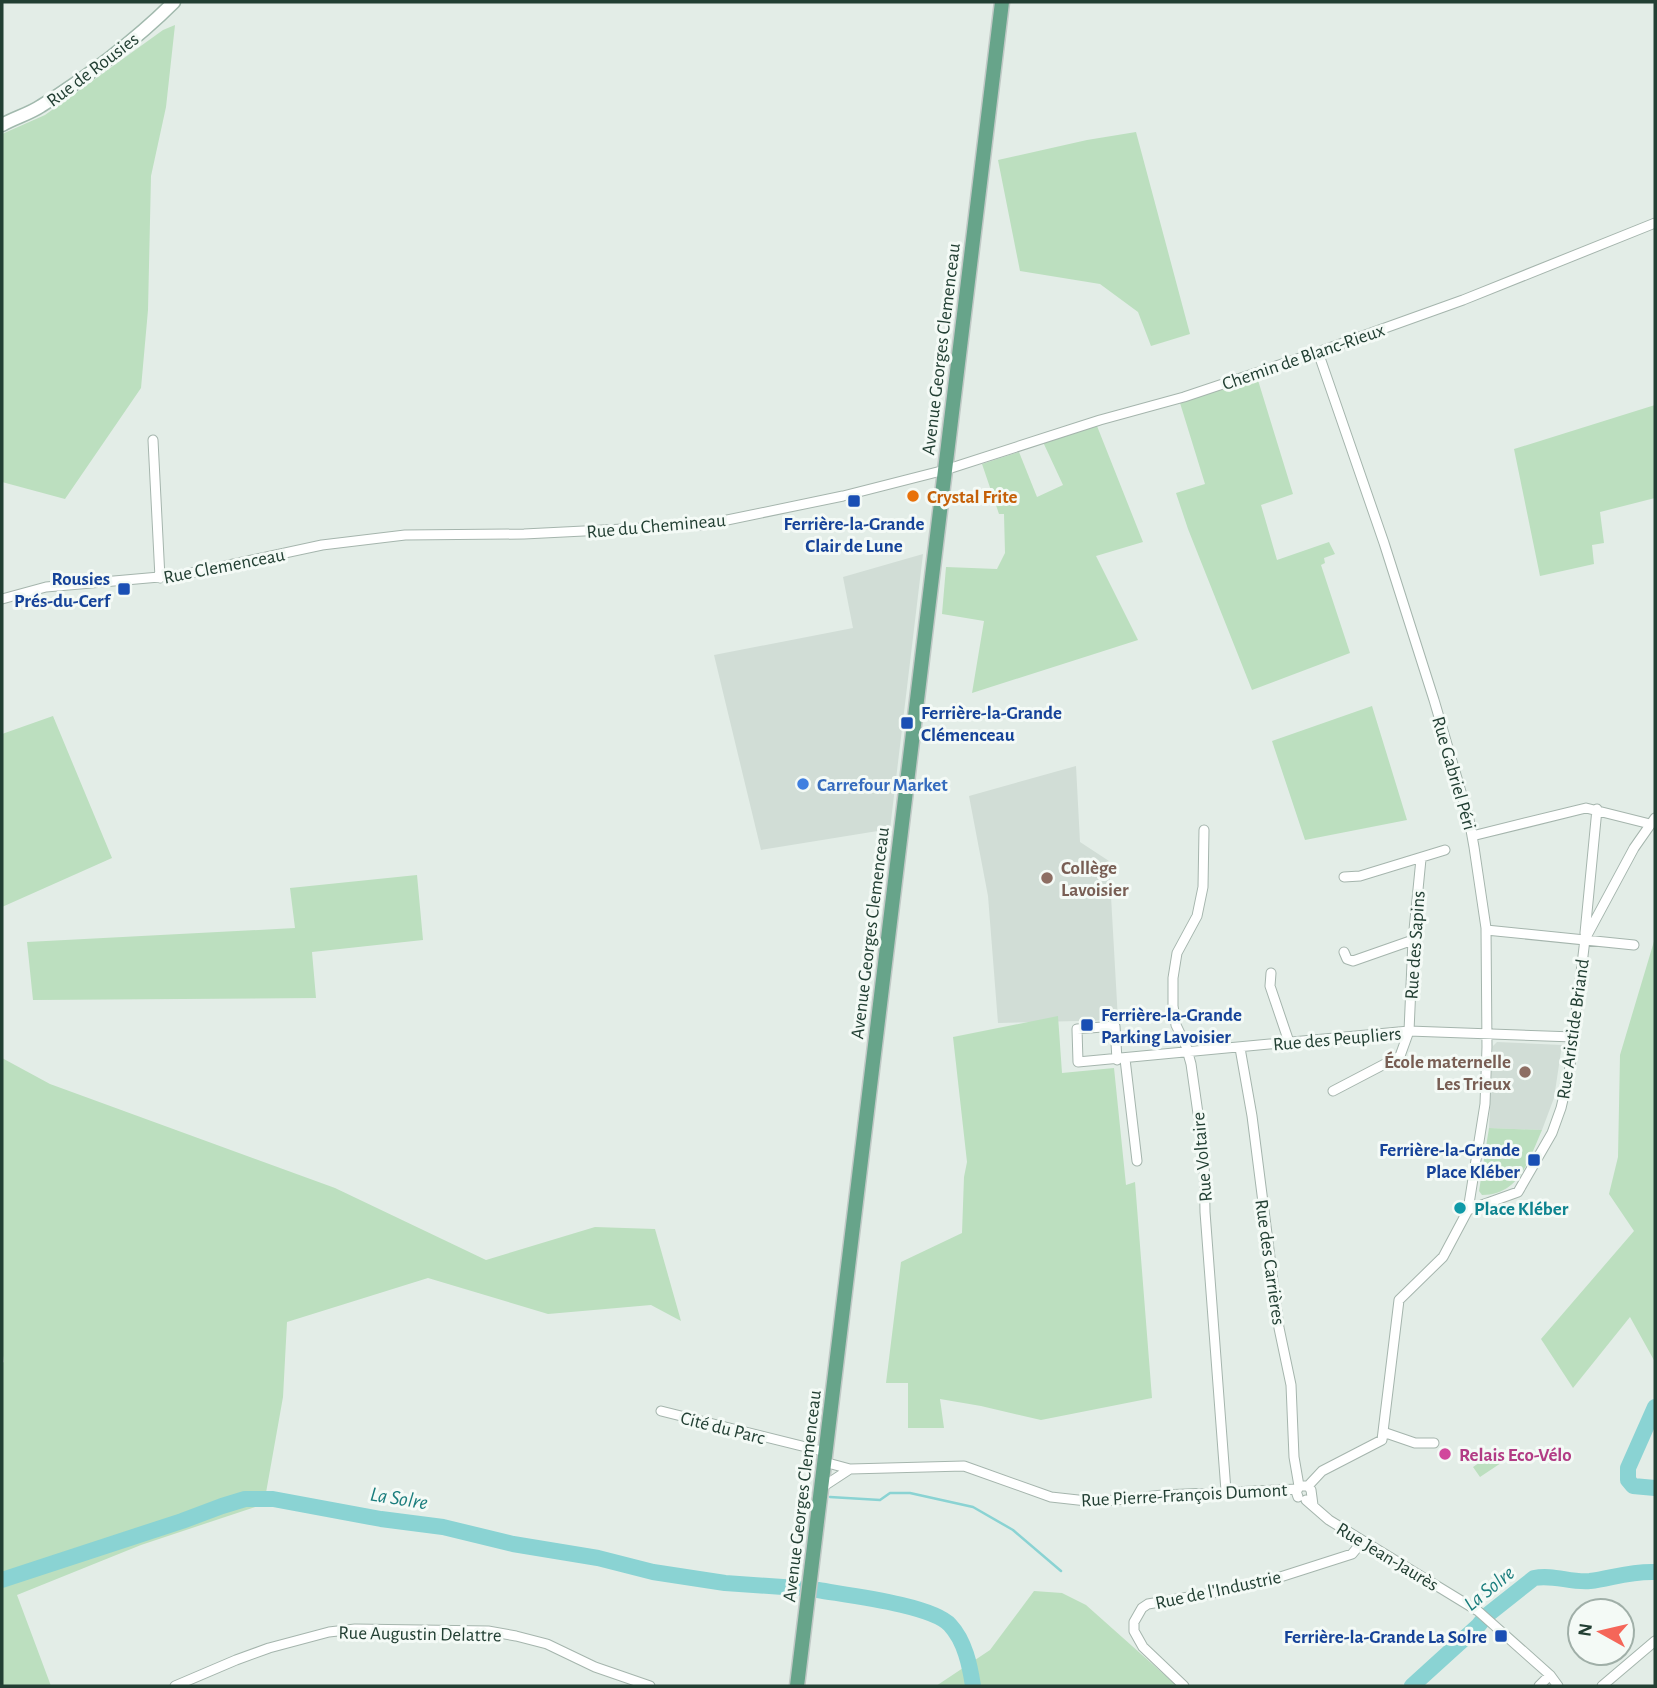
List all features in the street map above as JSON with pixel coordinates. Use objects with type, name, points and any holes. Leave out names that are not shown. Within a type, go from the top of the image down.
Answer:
[{"type":"main road","name":"Avenue Georges Clemenceau","points":[[796,1686],[1002,2]]},
{"type":"street","name":"Rue de Rousies","points":[[2,125],[39,108],[153,23],[174,2]]},
{"type":"street","name":"Chemin de Blanc-Rieux","points":[[945,470],[1100,420],[1184,397],[1318,352],[1463,300],[1655,223]]},
{"type":"street","name":"Rue Gabriel Péri","points":[[1318,352],[1393,569],[1454,765],[1472,836],[1486,930],[1487,1034],[1485,1104],[1468,1210]]},
{"type":"street","points":[[153,440],[160,578]]},
{"type":"street","name":"Rue du Chemineau","points":[[447,534],[524,534],[703,525],[843,496],[945,470]]},
{"type":"street","name":"Rue Clemenceau","points":[[2,599],[46,587],[160,578],[241,564],[322,545],[405,535],[447,534]]},
{"type":"street","points":[[1472,836],[1586,808],[1653,821]]},
{"type":"street","points":[[1585,939],[1597,809]]},
{"type":"street","name":"Rue Aristide Briand","points":[[1468,1210],[1510,1196],[1523,1186],[1552,1133],[1569,1074],[1585,939],[1621,870],[1653,821]]},
{"type":"street","name":"Rue Voltaire","points":[[1204,831],[1203,887],[1197,916],[1177,953],[1173,978],[1176,1025],[1188,1053],[1204,1156],[1206,1226],[1226,1491]]},
{"type":"street","points":[[1344,877],[1360,876],[1445,850]]},
{"type":"street","name":"Rue des Sapins","points":[[1409,1031],[1413,940],[1421,859]]},
{"type":"street","points":[[1486,930],[1634,945]]},
{"type":"street","points":[[1344,952],[1347,959],[1353,961],[1413,940]]},
{"type":"street","points":[[1271,973],[1270,986],[1289,1042]]},
{"type":"street","name":"Rue des Peupliers","points":[[1121,1059],[1115,1026],[1077,1029],[1078,1062],[1121,1059],[1188,1053],[1409,1031],[1574,1037]]},
{"type":"street","points":[[1333,1091],[1400,1056],[1409,1031]]},
{"type":"street","name":"Rue des Carrières","points":[[1240,1048],[1252,1116],[1279,1328],[1291,1385],[1294,1457],[1297,1476],[1304,1491]]},
{"type":"street","points":[[1121,1059],[1137,1161]]},
{"type":"street","points":[[1382,1436],[1399,1300],[1443,1256],[1468,1210]]},
{"type":"street","name":"Cité du Parc","points":[[661,1411],[825,1457]]},
{"type":"street","points":[[1304,1491],[1322,1471],[1382,1436],[1415,1443],[1434,1443]]},
{"type":"street","name":"Rue Pierre-François Dumont","points":[[825,1457],[850,1469],[964,1466],[1051,1497],[1096,1502],[1226,1491],[1304,1491]]},
{"type":"street","points":[[821,1488],[850,1469]]},
{"type":"street","name":"Rue Jean-Jaurès","points":[[1304,1491],[1320,1515],[1485,1616],[1550,1675],[1558,1686]]},
{"type":"street","name":"Rue de l'Industrie","points":[[1184,1686],[1143,1647],[1134,1631],[1136,1616],[1148,1604],[1224,1591],[1274,1578],[1352,1554],[1363,1542]]},
{"type":"street","name":"Rue Augustin Delattre","points":[[175,1686],[236,1660],[329,1632],[355,1629],[488,1631],[516,1636],[547,1644],[595,1667],[650,1686]]},
{"type":"street","points":[[1602,1686],[1655,1641]]},
{"type":"street","points":[[1539,1686],[1550,1675]]},
{"type":"shaded area","points":[[923,554],[890,829],[761,850],[714,655],[853,628],[843,577]]},
{"type":"shaded area","name":"Collège Lavoisier","points":[[1076,766],[1080,842],[1109,861],[1118,1020],[998,1023],[988,896],[969,796]]},
{"type":"shaded area","name":"École maternelle Les Trieux","points":[[1497,1042],[1562,1045],[1554,1098],[1542,1130],[1489,1128],[1493,1046]]},
{"type":"green space","points":[[175,25],[166,107],[151,176],[148,310],[141,388],[65,499],[2,482],[2,134],[45,115],[163,30]]},
{"type":"green space","points":[[1136,132],[1190,334],[1151,346],[1138,312],[1100,284],[1020,271],[998,160]]},
{"type":"green space","points":[[1257,377],[1293,494],[1261,505],[1277,560],[1329,542],[1335,554],[1324,558],[1325,563],[1321,565],[1350,653],[1252,690],[1176,493],[1205,484],[1180,403]]},
{"type":"green space","points":[[1655,405],[1655,498],[1600,512],[1604,543],[1592,545],[1594,564],[1540,576],[1514,449]]},
{"type":"green space","points":[[1097,426],[1143,542],[1096,556],[1138,640],[972,693],[984,621],[942,614],[946,567],[997,569],[1005,553],[1004,514],[999,514],[982,464],[1019,452],[1037,497],[1063,485],[1043,442]]},
{"type":"green space","points":[[1372,706],[1407,820],[1305,840],[1272,741]]},
{"type":"green space","points":[[53,716],[112,858],[2,907],[2,734]]},
{"type":"green space","points":[[417,875],[423,940],[312,952],[316,998],[33,1000],[27,942],[295,928],[290,888]]},
{"type":"green space","points":[[1655,938],[1655,1362],[1630,1317],[1573,1388],[1541,1339],[1634,1231],[1609,1194],[1618,1157],[1620,1055]]},
{"type":"green space","points":[[1058,1016],[1062,1073],[1114,1068],[1126,1185],[1135,1182],[1152,1398],[1041,1420],[940,1399],[944,1428],[908,1428],[908,1383],[886,1383],[901,1262],[962,1233],[967,1162],[953,1037]]},
{"type":"green space","points":[[2,1058],[50,1084],[335,1188],[486,1260],[595,1227],[655,1229],[681,1321],[651,1305],[548,1314],[428,1278],[287,1322],[283,1397],[264,1504],[141,1545],[17,1595],[51,1686],[2,1686]]},
{"type":"green space","points":[[1489,1128],[1542,1130],[1527,1163],[1514,1182],[1506,1189],[1482,1195],[1479,1191]]},
{"type":"green space","points":[[1499,1449],[1507,1459],[1480,1477],[1473,1467]]},
{"type":"green space","points":[[1034,1591],[1062,1593],[1086,1605],[1177,1686],[936,1686],[990,1650]]},
{"type":"waterway","name":"La Solre","points":[[1655,1407],[1628,1468],[1628,1480],[1633,1486],[1655,1488]]},
{"type":"waterway","points":[[830,1497],[880,1500],[890,1493],[910,1493],[973,1507],[1013,1530],[1061,1571]]},
{"type":"waterway","name":"La Solre","points":[[2,1580],[245,1499],[273,1499],[381,1519],[443,1527],[513,1544],[598,1558],[653,1572],[725,1583],[797,1588]]},
{"type":"waterway","name":"La Solre","points":[[1412,1686],[1486,1616],[1534,1578],[1590,1581],[1655,1572]]},
{"type":"waterway","name":"La Solre","points":[[818,1590],[908,1606],[940,1618],[950,1625],[960,1638],[973,1686]]},
{"type":"place","name":"Crystal Frite","points":[[913,496]]},
{"type":"place","name":"Ferrière-la-Grande Clair de Lune","points":[[854,501]]},
{"type":"place","name":"Rousies Prés-du-Cerf","points":[[124,589]]},
{"type":"place","name":"Ferrière-la-Grande Clémenceau","points":[[907,723]]},
{"type":"place","name":"Carrefour Market","points":[[803,784]]},
{"type":"place","name":"Collège Lavoisier","points":[[1047,878]]},
{"type":"place","name":"Ferrière-la-Grande Parking Lavoisier","points":[[1087,1025]]},
{"type":"place","name":"École maternelle Les Trieux","points":[[1525,1072]]},
{"type":"place","name":"Ferrière-la-Grande Place Kléber","points":[[1534,1160]]},
{"type":"place","name":"Place Kléber","points":[[1460,1208]]},
{"type":"place","name":"Relais Eco-Vélo","points":[[1445,1454]]},
{"type":"place","name":"Ferrière-la-Grande La Solre","points":[[1501,1636]]}]
